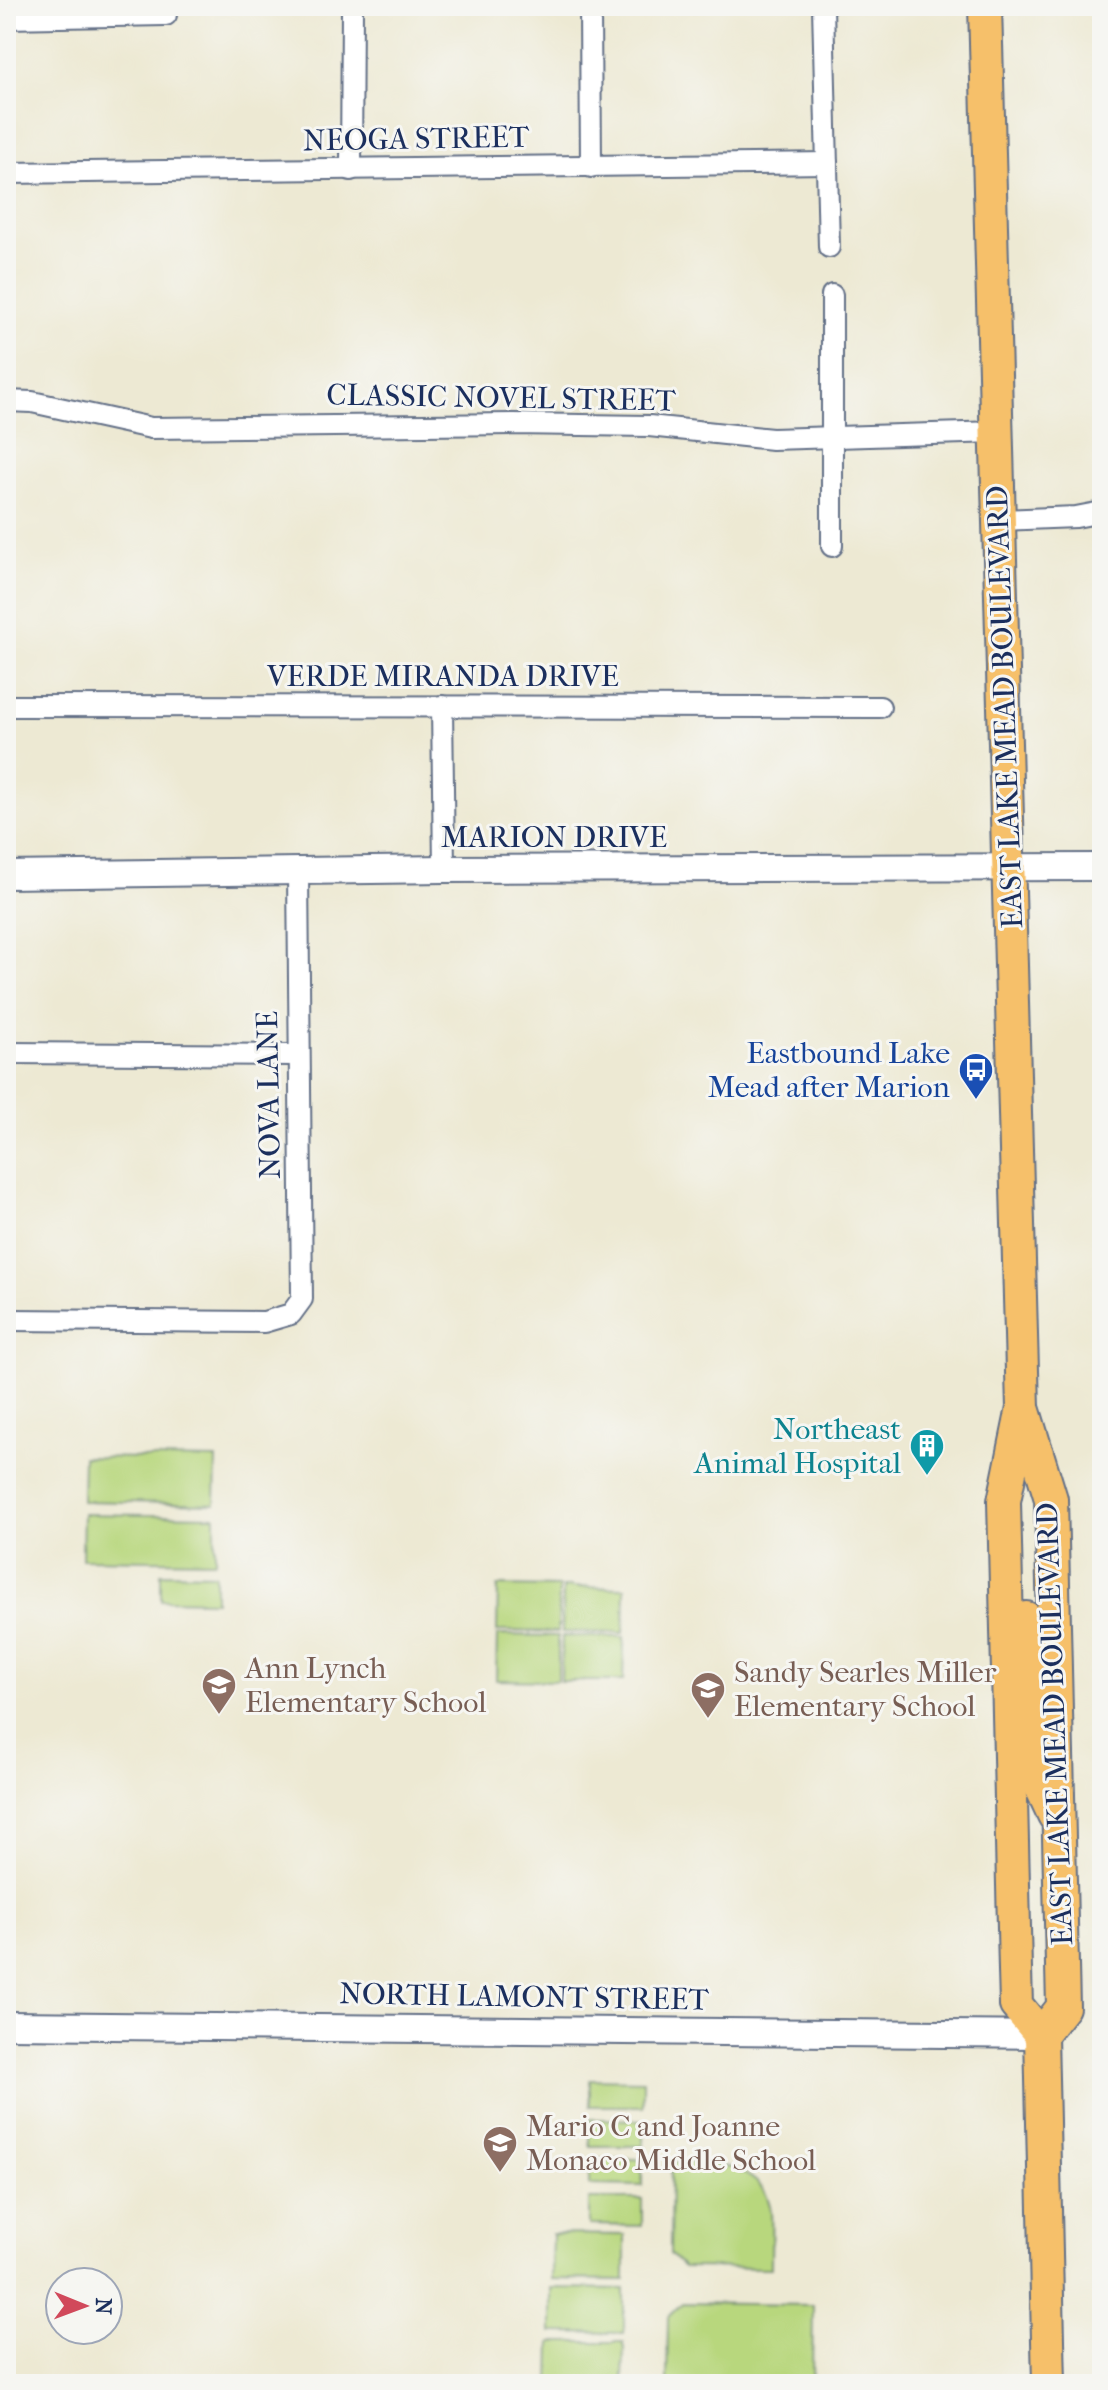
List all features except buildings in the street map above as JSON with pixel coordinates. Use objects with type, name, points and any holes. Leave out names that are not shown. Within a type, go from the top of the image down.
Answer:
[{"type":"main road","name":"EAST LAKE MEAD BOULEVARD","points":[[985,6],[1023,1408],[1004,1501],[1016,2005],[1041,2035],[1063,2007],[1051,1499],[1023,1408]]},
{"type":"main road","points":[[1007,1607],[1026,1617],[1034,1772],[1059,1825]]},
{"type":"main road","points":[[1041,2035],[1049,2384]]},
{"type":"street","points":[[351,170],[352,6]]},
{"type":"street","points":[[590,6],[591,167]]},
{"type":"street","points":[[823,6],[829,247]]},
{"type":"street","points":[[6,18],[166,15]]},
{"type":"street","name":"NEOGA STREET","points":[[6,173],[827,163]]},
{"type":"street","points":[[832,295],[832,546]]},
{"type":"street","name":"CLASSIC NOVEL STREET","points":[[6,401],[32,402],[151,428],[513,424],[649,426],[772,439],[997,432]]},
{"type":"street","points":[[1000,520],[1076,517],[1102,512]]},
{"type":"street","name":"VERDE MIRANDA DRIVE","points":[[6,706],[880,707]]},
{"type":"street","points":[[442,706],[444,869]]},
{"type":"street","name":"MARION DRIVE","points":[[6,875],[444,869],[1102,867]]},
{"type":"street","name":"NOVA LANE","points":[[6,1320],[264,1322],[291,1314],[302,1299],[298,872]]},
{"type":"street","points":[[6,1053],[298,1055]]},
{"type":"street","name":"NORTH LAMONT STREET","points":[[6,2025],[1041,2035]]},
{"type":"green space","points":[[83,1457],[216,1459],[215,1504],[82,1501]]},
{"type":"green space","points":[[83,1514],[215,1516],[215,1561],[82,1559]]},
{"type":"green space","points":[[161,1573],[215,1574],[215,1601],[161,1600]]},
{"type":"green space","points":[[498,1586],[559,1587],[558,1632],[497,1631]]},
{"type":"green space","points":[[563,1587],[625,1588],[624,1633],[562,1632]]},
{"type":"green space","points":[[497,1635],[558,1636],[558,1681],[496,1680]]},
{"type":"green space","points":[[562,1636],[624,1637],[623,1681],[561,1681]]},
{"type":"green space","points":[[590,2079],[643,2080],[643,2106],[590,2106]]},
{"type":"green space","points":[[590,2119],[643,2120],[643,2146],[590,2146]]},
{"type":"green space","points":[[589,2159],[642,2159],[642,2186],[589,2185]]},
{"type":"green space","points":[[671,2162],[718,2165],[747,2175],[758,2184],[767,2196],[771,2212],[771,2268],[683,2267],[670,2254]]},
{"type":"green space","points":[[589,2199],[642,2199],[642,2226],[589,2225]]},
{"type":"green space","points":[[552,2234],[625,2235],[625,2280],[551,2279]]},
{"type":"green space","points":[[551,2288],[624,2289],[624,2333],[551,2332]]},
{"type":"green space","points":[[682,2303],[813,2305],[812,2384],[667,2384],[668,2317]]},
{"type":"green space","points":[[551,2342],[624,2342],[623,2384],[550,2384]]},
{"type":"place","name":"Eastbound Lake Mead after Marion","points":[[976,1101]]},
{"type":"place","name":"Northeast Animal Hospital","points":[[927,1477]]},
{"type":"place","name":"Ann Lynch Elementary School","points":[[219,1716]]},
{"type":"place","name":"Sandy Searles Miller Elementary School","points":[[708,1720]]},
{"type":"place","name":"Mario C and Joanne Monaco Middle School","points":[[500,2174]]}]
